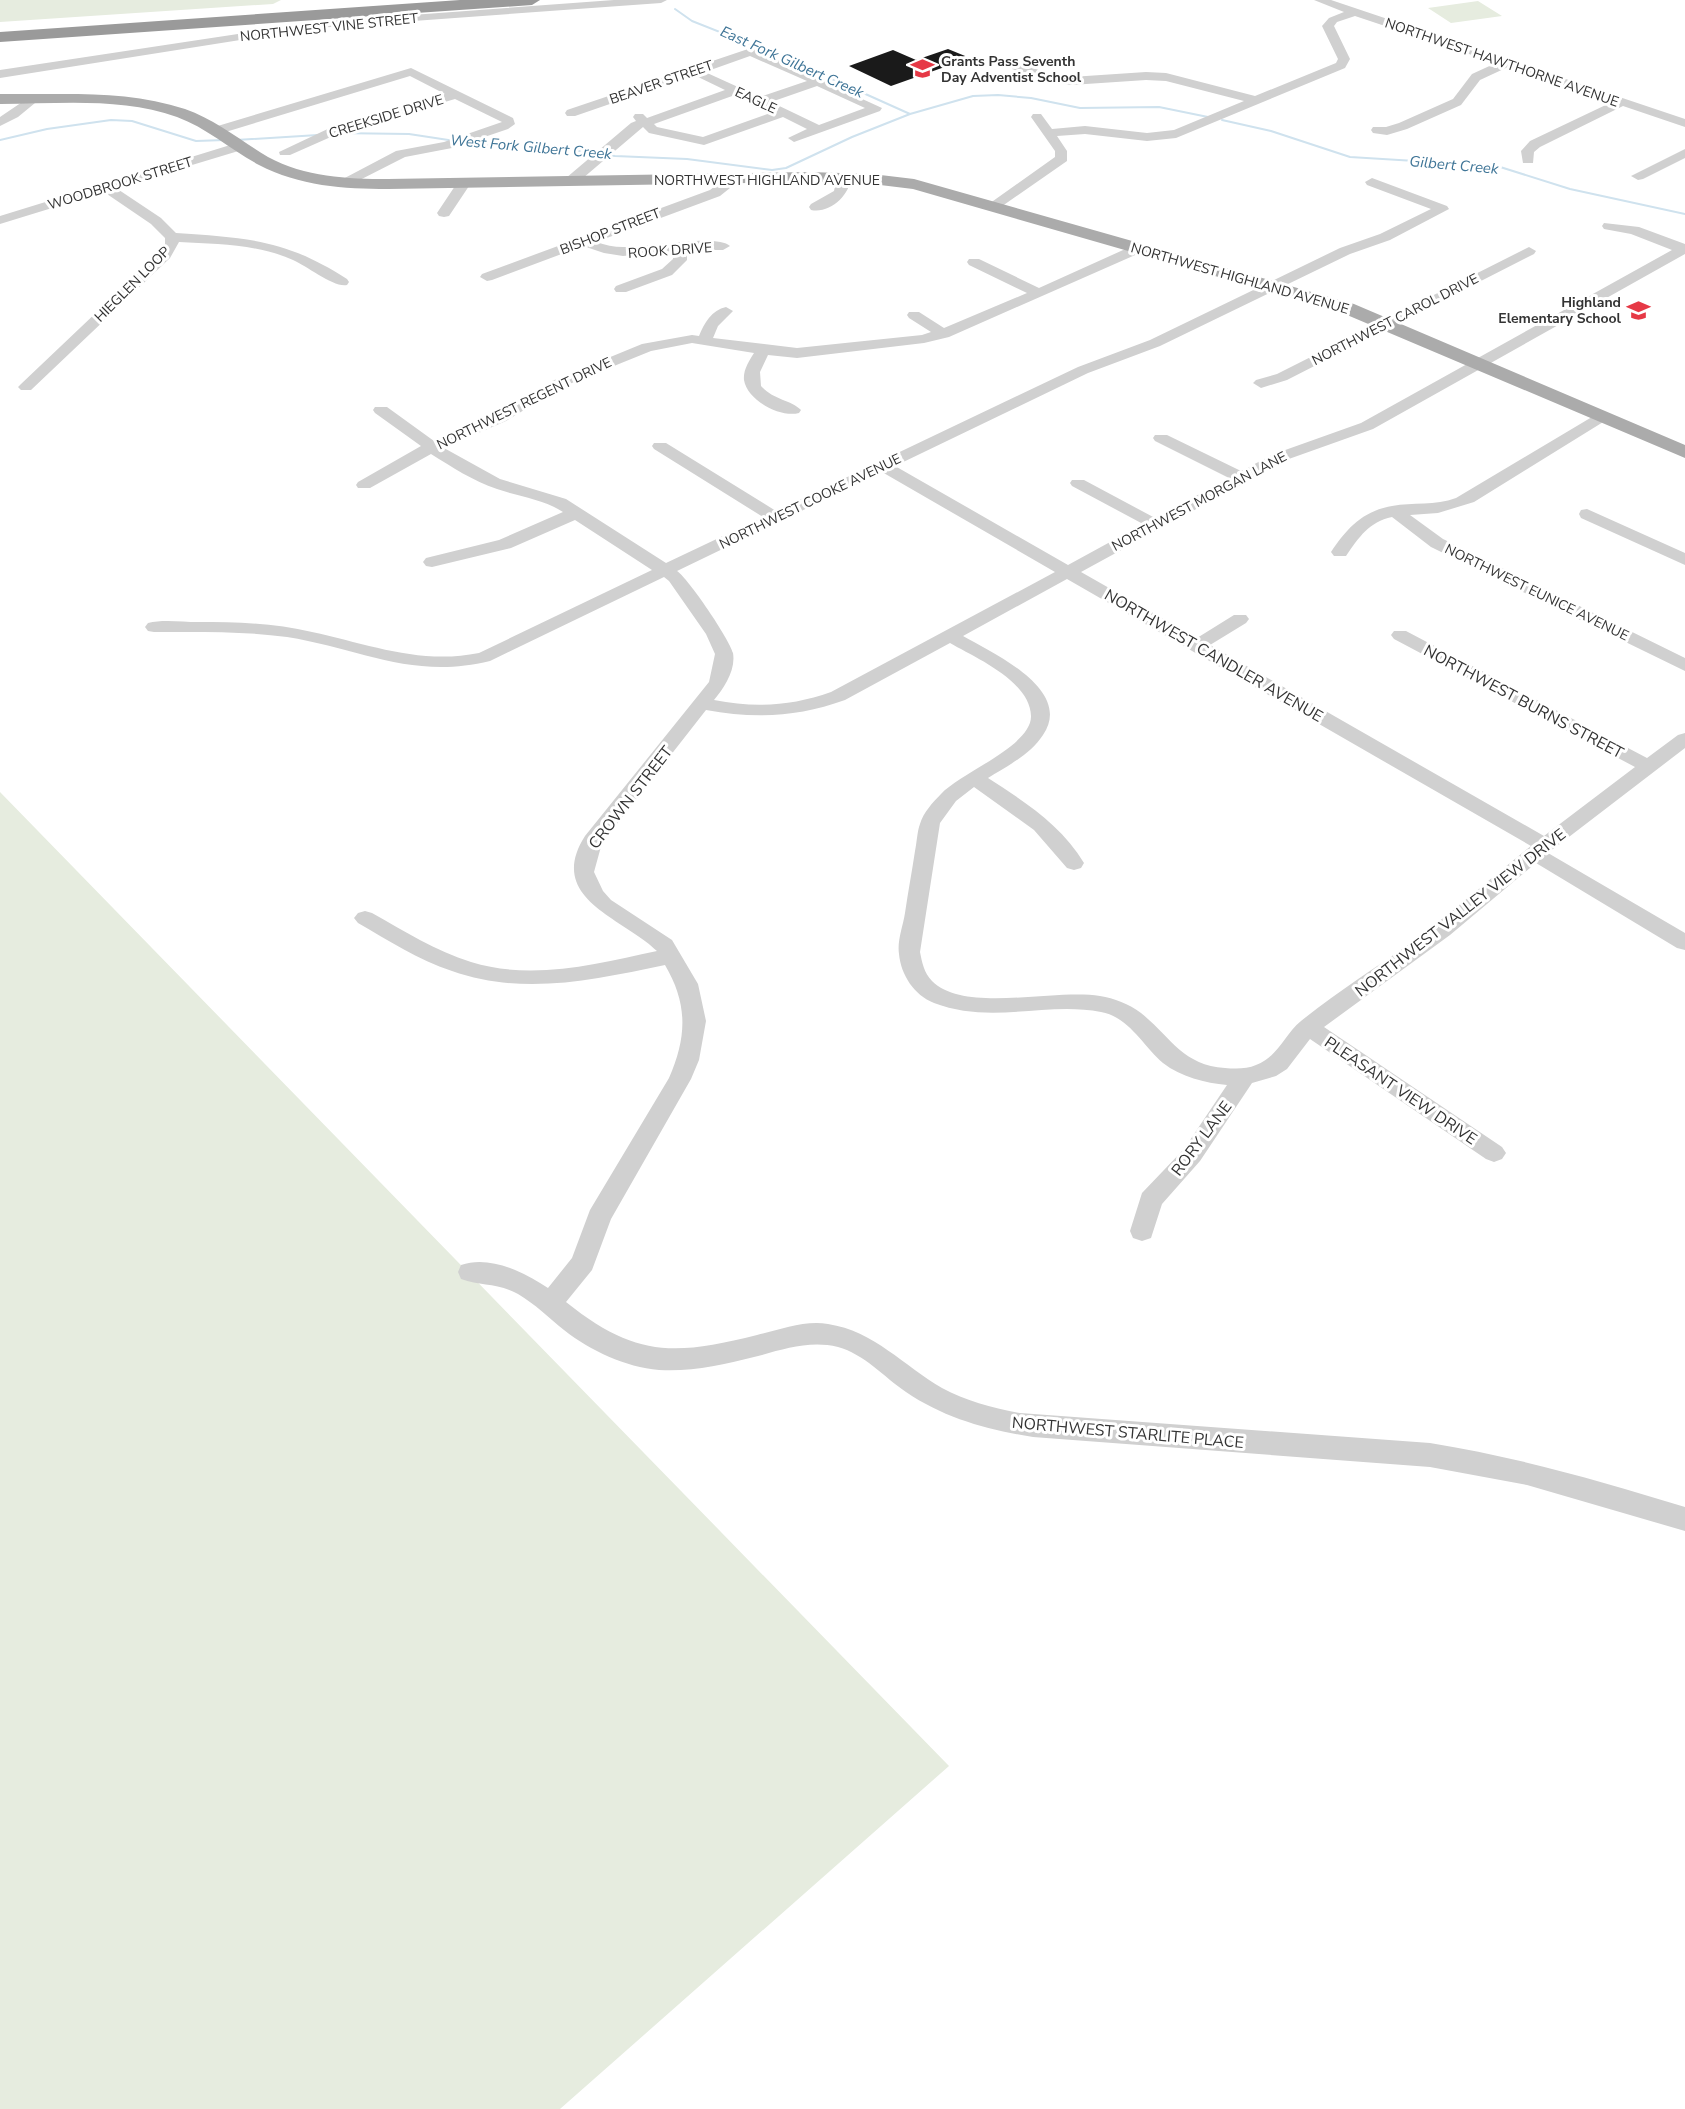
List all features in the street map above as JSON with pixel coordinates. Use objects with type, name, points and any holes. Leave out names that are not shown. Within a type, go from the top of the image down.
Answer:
[{"type":"highway","points":[[0,31],[449,0]]},
{"type":"highway","points":[[0,37],[532,0]]},
{"type":"main road","name":"NORTHWEST HIGHLAND AVENUE","points":[[0,99],[115,101],[155,105],[182,113],[273,165],[292,173],[346,183],[844,177],[915,184],[1329,302],[1386,323],[1685,452]]},
{"type":"street","name":"NORTHWEST VINE STREET","points":[[0,74],[317,26],[661,0]]},
{"type":"street","name":"NORTHWEST HAWTHORNE AVENUE","points":[[1320,0],[1685,123]]},
{"type":"street","points":[[1048,133],[1085,130],[1147,137],[1169,136],[1258,101],[1341,65],[1344,59],[1328,27],[1333,20],[1354,12]]},
{"type":"street","name":"BEAVER STREET","points":[[571,113],[751,52],[817,82]]},
{"type":"street","points":[[1377,130],[1387,131],[1403,126],[1457,102],[1476,77],[1507,63]]},
{"type":"street","points":[[1016,66],[1045,77],[1071,81],[1146,76],[1166,78],[1258,101]]},
{"type":"street","name":"EAGLE","points":[[694,71],[818,129]]},
{"type":"street","points":[[214,131],[411,72],[506,118],[509,124],[447,145],[407,152],[346,183]]},
{"type":"street","points":[[759,102],[817,82],[876,108],[794,138]]},
{"type":"street","points":[[571,181],[628,132],[644,122],[735,91]]},
{"type":"street","name":"CREEKSIDE DRIVE","points":[[285,152],[338,129],[455,95]]},
{"type":"street","points":[[0,122],[32,100]]},
{"type":"street","points":[[609,100],[638,115],[653,130],[704,141],[783,113]]},
{"type":"street","points":[[1528,160],[1527,151],[1535,144],[1622,102]]},
{"type":"street","points":[[993,206],[1062,158],[1061,151],[1038,117]]},
{"type":"street","name":"WOODBROOK STREET","points":[[1,218],[240,146]]},
{"type":"street","points":[[1638,176],[1685,153]]},
{"type":"street","points":[[816,207],[840,195],[843,191],[844,177]]},
{"type":"street","name":"BISHOP STREET","points":[[487,277],[715,193],[725,185],[727,179]]},
{"type":"street","name":"NORTHWEST COOKE AVENUE","points":[[154,627],[242,627],[271,630],[421,662],[451,664],[484,657],[1083,370],[1155,343],[1345,251],[1385,237],[1442,209],[1372,182]]},
{"type":"street","points":[[444,213],[464,183]]},
{"type":"street","name":"HIEGLEN LOOP","points":[[26,387],[165,255],[172,245],[172,237],[156,221],[105,187]]},
{"type":"street","points":[[1609,226],[1634,230],[1684,248]]},
{"type":"street","points":[[172,237],[244,242],[274,248],[306,260],[342,282]]},
{"type":"street","name":"ROOK DRIVE","points":[[582,241],[602,250],[619,253],[680,246],[723,246]]},
{"type":"street","points":[[621,290],[672,269],[681,260],[680,246]]},
{"type":"street","name":"NORTHWEST MORGAN LANE","points":[[703,704],[762,713],[805,708],[838,696],[1240,477],[1291,452],[1367,426],[1684,248]]},
{"type":"street","name":"NORTHWEST REGENT DRIVE","points":[[364,485],[434,446],[500,418],[557,384],[627,354],[663,342],[705,339],[763,350],[797,352],[900,344],[944,334],[1137,249]]},
{"type":"street","name":"NORTHWEST CAROL DRIVE","points":[[1261,383],[1282,377],[1528,251]]},
{"type":"street","points":[[974,262],[1039,293]]},
{"type":"street","points":[[705,339],[711,324],[726,311]]},
{"type":"street","points":[[914,315],[944,334]]},
{"type":"street","points":[[763,350],[752,371],[753,385],[764,398],[793,410]]},
{"type":"street","name":"CROWN STREET","points":[[381,410],[482,477],[547,497],[666,570],[683,588],[715,634],[724,654],[718,683],[592,841],[585,861],[584,872],[594,894],[604,905],[651,934],[672,956],[687,984],[695,1021],[688,1060],[680,1079],[600,1217],[583,1263],[550,1303]]},
{"type":"street","points":[[1340,552],[1348,536],[1358,525],[1381,513],[1440,507],[1468,499],[1602,416]]},
{"type":"street","points":[[1161,438],[1240,477]]},
{"type":"street","points":[[660,447],[775,518]]},
{"type":"street","name":"NORTHWEST CANDLER AVENUE","points":[[883,466],[1198,645],[1540,849],[1685,943]]},
{"type":"street","points":[[1078,483],[1155,524]]},
{"type":"street","name":"NORTHWEST EUNICE AVENUE","points":[[1394,510],[1421,533],[1437,543],[1685,665]]},
{"type":"street","points":[[432,562],[505,544],[576,513]]},
{"type":"street","points":[[1587,514],[1685,560]]},
{"type":"street","points":[[1198,645],[1240,619]]},
{"type":"street","name":"NORTHWEST BURNS STREET","points":[[1400,635],[1648,766]]},
{"type":"street","name":"NORTHWEST VALLEY VIEW DRIVE","points":[[951,636],[1021,680],[1039,705],[1040,718],[1038,729],[1030,740],[1018,751],[953,793],[930,823],[909,952],[910,966],[918,980],[929,990],[962,1004],[984,1007],[1070,1002],[1104,1004],[1140,1022],[1168,1054],[1182,1064],[1213,1075],[1258,1074],[1280,1063],[1308,1027],[1461,915],[1540,849],[1685,739]]},
{"type":"street","points":[[974,778],[1044,826],[1058,840],[1074,863]]},
{"type":"street","points":[[365,918],[450,962],[494,975],[533,978],[562,976],[672,956]]},
{"type":"street","name":"PLEASANT VIEW DRIVE","points":[[1308,1027],[1494,1153]]},
{"type":"street","name":"RORY LANE","points":[[1142,1231],[1151,1200],[1192,1155],[1245,1076]]},
{"type":"street","name":"NORTHWEST STARLITE PLACE","points":[[470,1272],[487,1271],[515,1279],[607,1344],[645,1357],[699,1360],[808,1333],[827,1333],[859,1342],[909,1381],[954,1406],[1006,1422],[1033,1426],[1430,1455],[1474,1461],[1552,1478],[1685,1519]]},
{"type":"shaded area","points":[[0,0],[281,0],[273,4],[0,22]]},
{"type":"shaded area","points":[[1478,1],[1502,16],[1451,23],[1428,8]]},
{"type":"shaded area","points":[[0,792],[949,1766],[560,2109],[0,2109]]},
{"type":"building","points":[[948,49],[970,58],[891,86],[849,66],[893,50],[916,60]]},
{"type":"waterway","name":"East Fork Gilbert Creek","points":[[675,9],[692,21],[783,57],[910,114]]},
{"type":"waterway","name":"Gilbert Creek","points":[[910,114],[973,96],[998,95],[1031,98],[1080,108],[1159,107],[1208,117]]},
{"type":"waterway","name":"West Fork Gilbert Creek","points":[[463,142],[483,145],[534,145],[615,156],[687,159],[772,170],[786,168],[852,137],[910,114]]},
{"type":"waterway","name":"West Fork Gilbert Creek","points":[[0,140],[47,129],[111,120],[132,121],[196,141],[225,140]]},
{"type":"waterway","name":"Gilbert Creek","points":[[1222,120],[1271,131],[1350,157],[1497,166],[1570,189],[1685,214]]},
{"type":"waterway","name":"West Fork Gilbert Creek","points":[[335,133],[409,134],[455,141]]},
{"type":"waterway","name":"West Fork Gilbert Creek","points":[[236,140],[318,135]]},
{"type":"place","name":"Grants Pass Seventh Day Adventist School","points":[[923,69]]},
{"type":"place","name":"Highland Elementary School","points":[[1639,310]]}]
